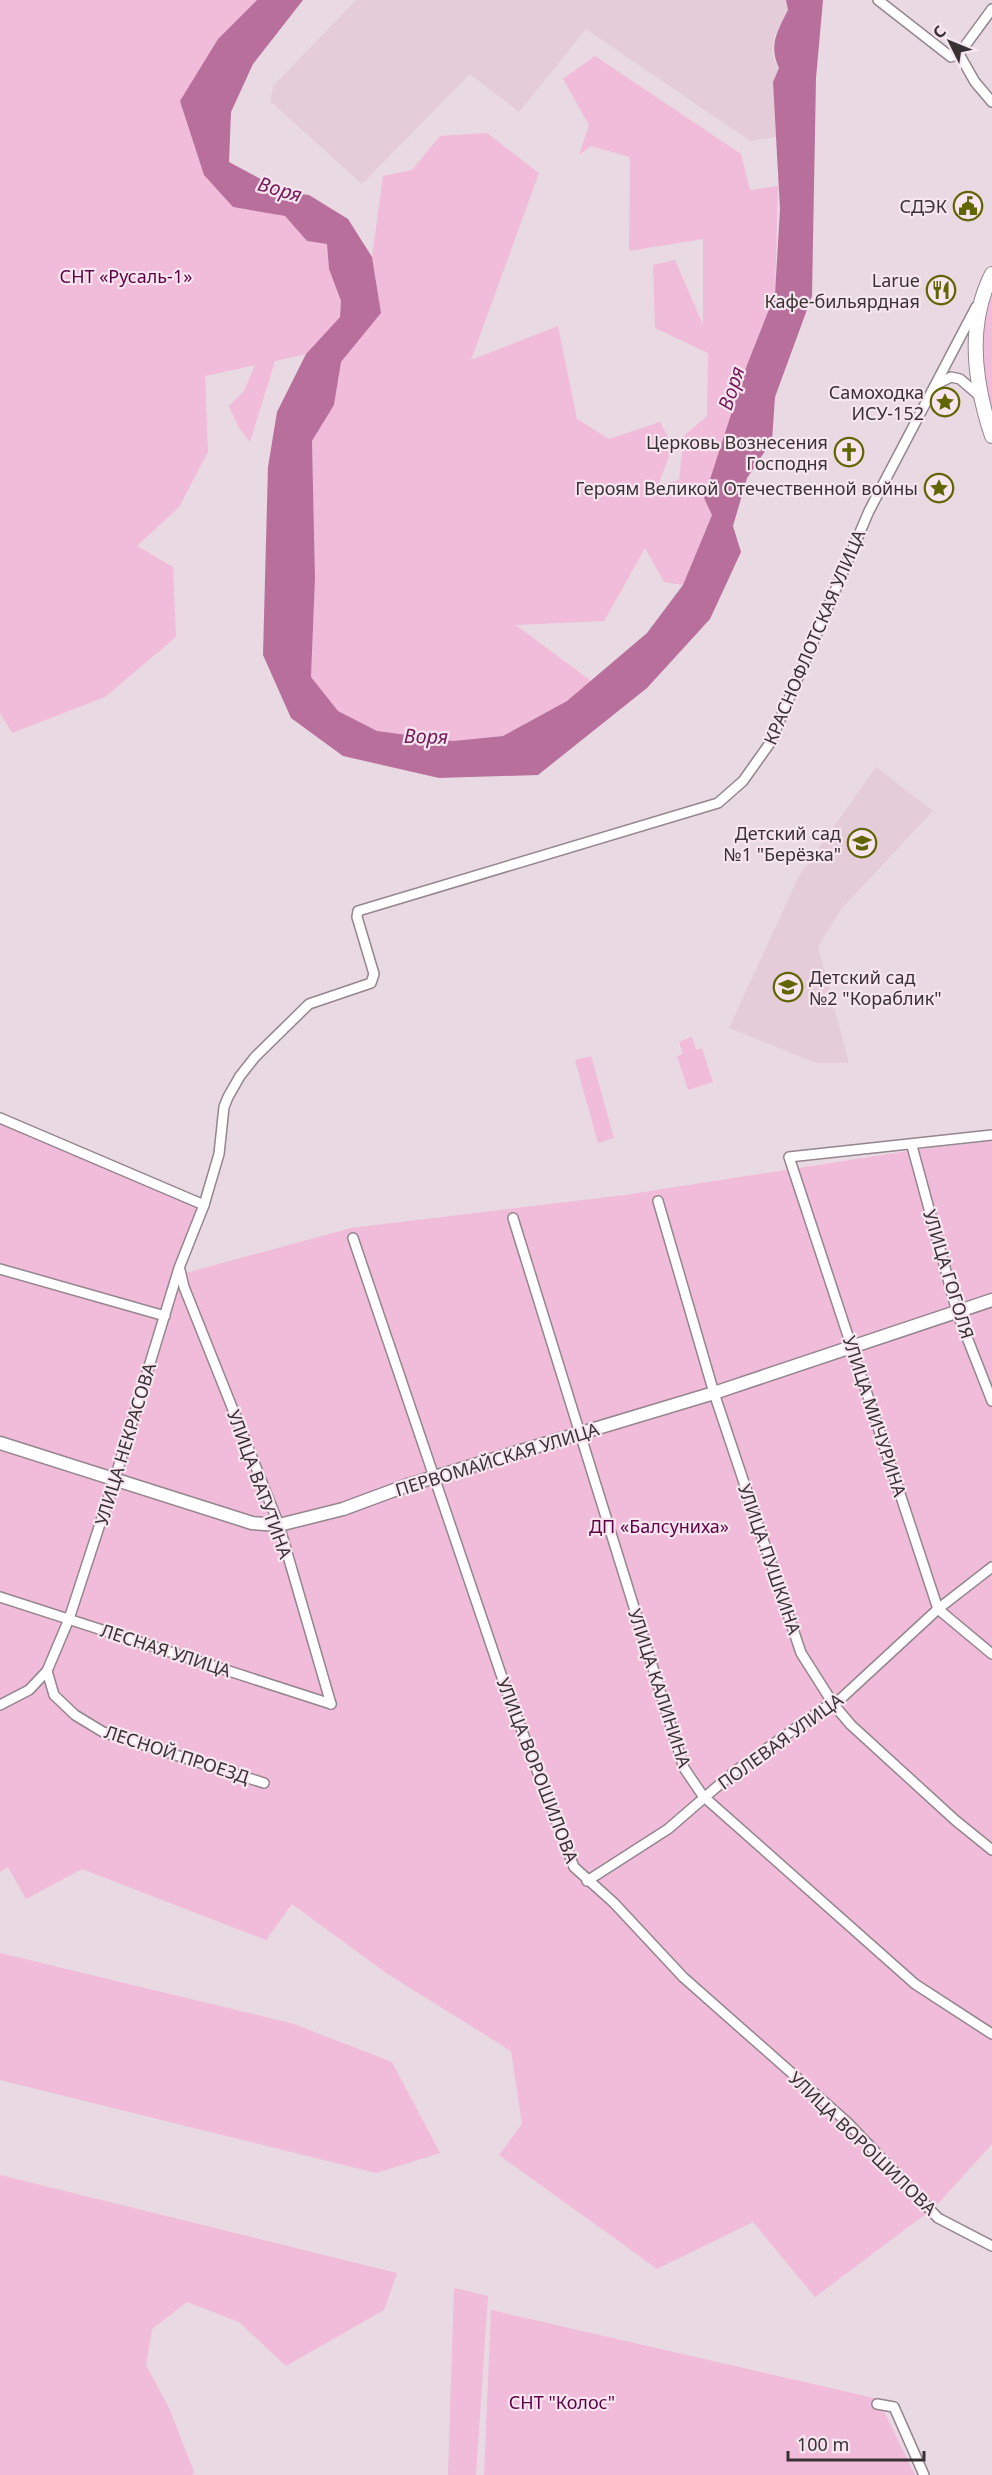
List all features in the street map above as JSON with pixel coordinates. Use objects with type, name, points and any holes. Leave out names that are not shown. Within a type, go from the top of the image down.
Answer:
[{"type":"main road","points":[[990,284],[979,314],[975,363],[992,436]]},
{"type":"street","points":[[878,0],[939,50],[951,57],[959,54],[992,9]]},
{"type":"street","points":[[959,54],[975,82],[992,102]]},
{"type":"street","name":"КРАСНОФЛОТСКАЯ УЛИЦА","points":[[358,910],[718,803],[743,781],[770,743],[869,511],[990,284]]},
{"type":"street","points":[[936,386],[951,377],[960,379],[982,398]]},
{"type":"street","name":"УЛИЦА НЕКРАСОВА","points":[[46,1671],[69,1619],[179,1268],[204,1205],[219,1154],[224,1107],[240,1076],[278,1032],[309,1004],[367,984],[374,979],[357,917],[358,910]]},
{"type":"street","points":[[0,1118],[204,1205]]},
{"type":"street","points":[[912,1146],[992,1135]]},
{"type":"street","name":"УЛИЦА МИЧУРИНА","points":[[912,1146],[789,1157],[938,1609]]},
{"type":"street","name":"УЛИЦА ГОГОЛЯ","points":[[912,1146],[957,1312],[992,1401]]},
{"type":"street","name":"УЛИЦА ПУШКИНА","points":[[658,1201],[714,1393],[801,1653],[834,1705],[851,1725],[955,1820],[992,1850]]},
{"type":"street","name":"УЛИЦА КАЛИНИНА","points":[[513,1218],[684,1768],[703,1796],[915,1984],[992,2034]]},
{"type":"street","name":"УЛИЦА ВОРОШИЛОВА","points":[[352,1238],[506,1689],[568,1856],[587,1881],[614,1903],[683,1977],[847,2122],[938,2218],[992,2246]]},
{"type":"street","name":"УЛИЦА ВАТУТИНА","points":[[179,1268],[184,1287],[279,1525],[331,1704]]},
{"type":"street","points":[[0,1269],[165,1316]]},
{"type":"street","name":"ПЕРВОМАЙСКАЯ УЛИЦА","points":[[0,1443],[252,1523],[279,1525],[343,1509],[435,1477],[714,1393],[992,1300]]},
{"type":"street","name":"ПОЛЕВАЯ УЛИЦА","points":[[587,1881],[668,1829],[703,1796],[824,1708],[834,1705],[938,1609],[992,1568]]},
{"type":"street","name":"ЛЕСНАЯ УЛИЦА","points":[[0,1597],[331,1704]]},
{"type":"street","points":[[938,1609],[992,1654]]},
{"type":"street","points":[[0,1705],[29,1690],[46,1671]]},
{"type":"street","name":"ЛЕСНОЙ ПРОЕЗД","points":[[46,1671],[54,1695],[75,1715],[103,1732],[264,1783]]},
{"type":"street","points":[[877,2404],[894,2408],[924,2475]]},
{"type":"shaded area","points":[[257,0],[303,0],[253,64],[231,112],[229,162],[285,192],[309,195],[348,219],[372,257],[381,313],[341,362],[334,405],[312,441],[315,578],[311,677],[338,711],[377,731],[453,741],[503,736],[567,701],[647,633],[683,585],[712,515],[704,498],[747,365],[775,294],[780,209],[773,82],[779,68],[774,45],[788,10],[786,0],[823,0],[816,78],[812,296],[775,397],[772,441],[747,478],[733,526],[741,552],[710,619],[647,688],[538,775],[439,778],[343,756],[291,718],[263,655],[268,467],[277,412],[306,354],[340,317],[341,301],[329,269],[327,244],[307,241],[285,216],[233,207],[204,175],[180,101],[218,39]]},
{"type":"shaded area","points":[[356,0],[786,0],[788,10],[774,37],[772,55],[779,68],[773,82],[776,137],[750,141],[586,29],[519,112],[470,74],[362,184],[270,101],[274,85]]},
{"type":"shaded area","points":[[876,767],[933,811],[841,909],[818,947],[849,1063],[816,1063],[729,1028],[799,876]]},
{"type":"green space","name":"СНТ «Русаль-1»","points":[[0,0],[257,0],[218,39],[180,102],[233,207],[285,216],[307,241],[327,244],[329,269],[341,301],[340,317],[306,354],[275,361],[250,442],[238,426],[229,406],[244,391],[255,365],[205,376],[208,452],[179,507],[137,546],[173,567],[176,637],[105,697],[12,733],[0,713]]},
{"type":"green space","points":[[595,56],[741,154],[750,190],[778,186],[775,294],[747,365],[712,515],[683,585],[664,582],[645,548],[604,621],[516,625],[591,681],[567,701],[503,736],[453,741],[377,731],[338,711],[311,677],[315,578],[312,441],[334,405],[341,362],[381,313],[372,257],[383,176],[412,170],[440,136],[487,133],[539,173],[471,360],[558,326],[577,419],[609,439],[660,422],[673,446],[658,485],[679,480],[684,436],[707,416],[708,353],[655,328],[653,265],[675,260],[703,325],[703,239],[629,251],[630,157],[591,146],[579,155],[589,125],[563,79]]},
{"type":"green space","points":[[986,287],[992,292],[992,435],[975,363]]},
{"type":"green space","points":[[692,1037],[696,1050],[702,1048],[713,1082],[688,1090],[677,1056],[683,1054],[679,1042]]},
{"type":"green space","points":[[591,1056],[614,1138],[598,1143],[575,1060]]},
{"type":"green space","name":"ДП «Балсуниха»","points":[[0,1117],[201,1202],[182,1274],[351,1228],[625,1195],[914,1150],[992,1141],[992,2144],[935,2207],[815,2297],[753,2222],[657,2269],[499,2155],[522,2124],[511,2051],[386,1973],[292,1904],[266,1940],[82,1869],[26,1899],[8,1867],[0,1872]]},
{"type":"green space","points":[[0,1953],[294,2024],[392,2062],[440,2153],[376,2173],[0,2080]]},
{"type":"green space","points":[[0,2175],[397,2273],[384,2310],[286,2366],[239,2322],[187,2302],[152,2329],[146,2365],[169,2408],[194,2472],[192,2475],[0,2475]]},
{"type":"green space","points":[[454,2288],[488,2296],[476,2475],[448,2475]]},
{"type":"green space","name":"СНТ \"Колос\"","points":[[491,2310],[878,2399],[915,2475],[484,2475]]},
{"type":"place","name":"СДЭК","points":[[968,206]]},
{"type":"place","name":"Larue Кафе-бильярдная","points":[[941,290]]},
{"type":"place","name":"Самоходка ИСУ-152","points":[[945,402]]},
{"type":"place","name":"Церковь Вознесения Господня","points":[[849,452]]},
{"type":"place","name":"Героям Великой Отечественной войны","points":[[939,488]]},
{"type":"place","name":"Детский сад №1 \"Берёзка\"","points":[[862,843]]},
{"type":"place","name":"Детский сад №2 \"Кораблик\"","points":[[788,987]]},
{"type":"water label","name":"Воря","points":[[280,189]]},
{"type":"water label","name":"Воря","points":[[731,388]]},
{"type":"water label","name":"Воря","points":[[426,736]]}]
